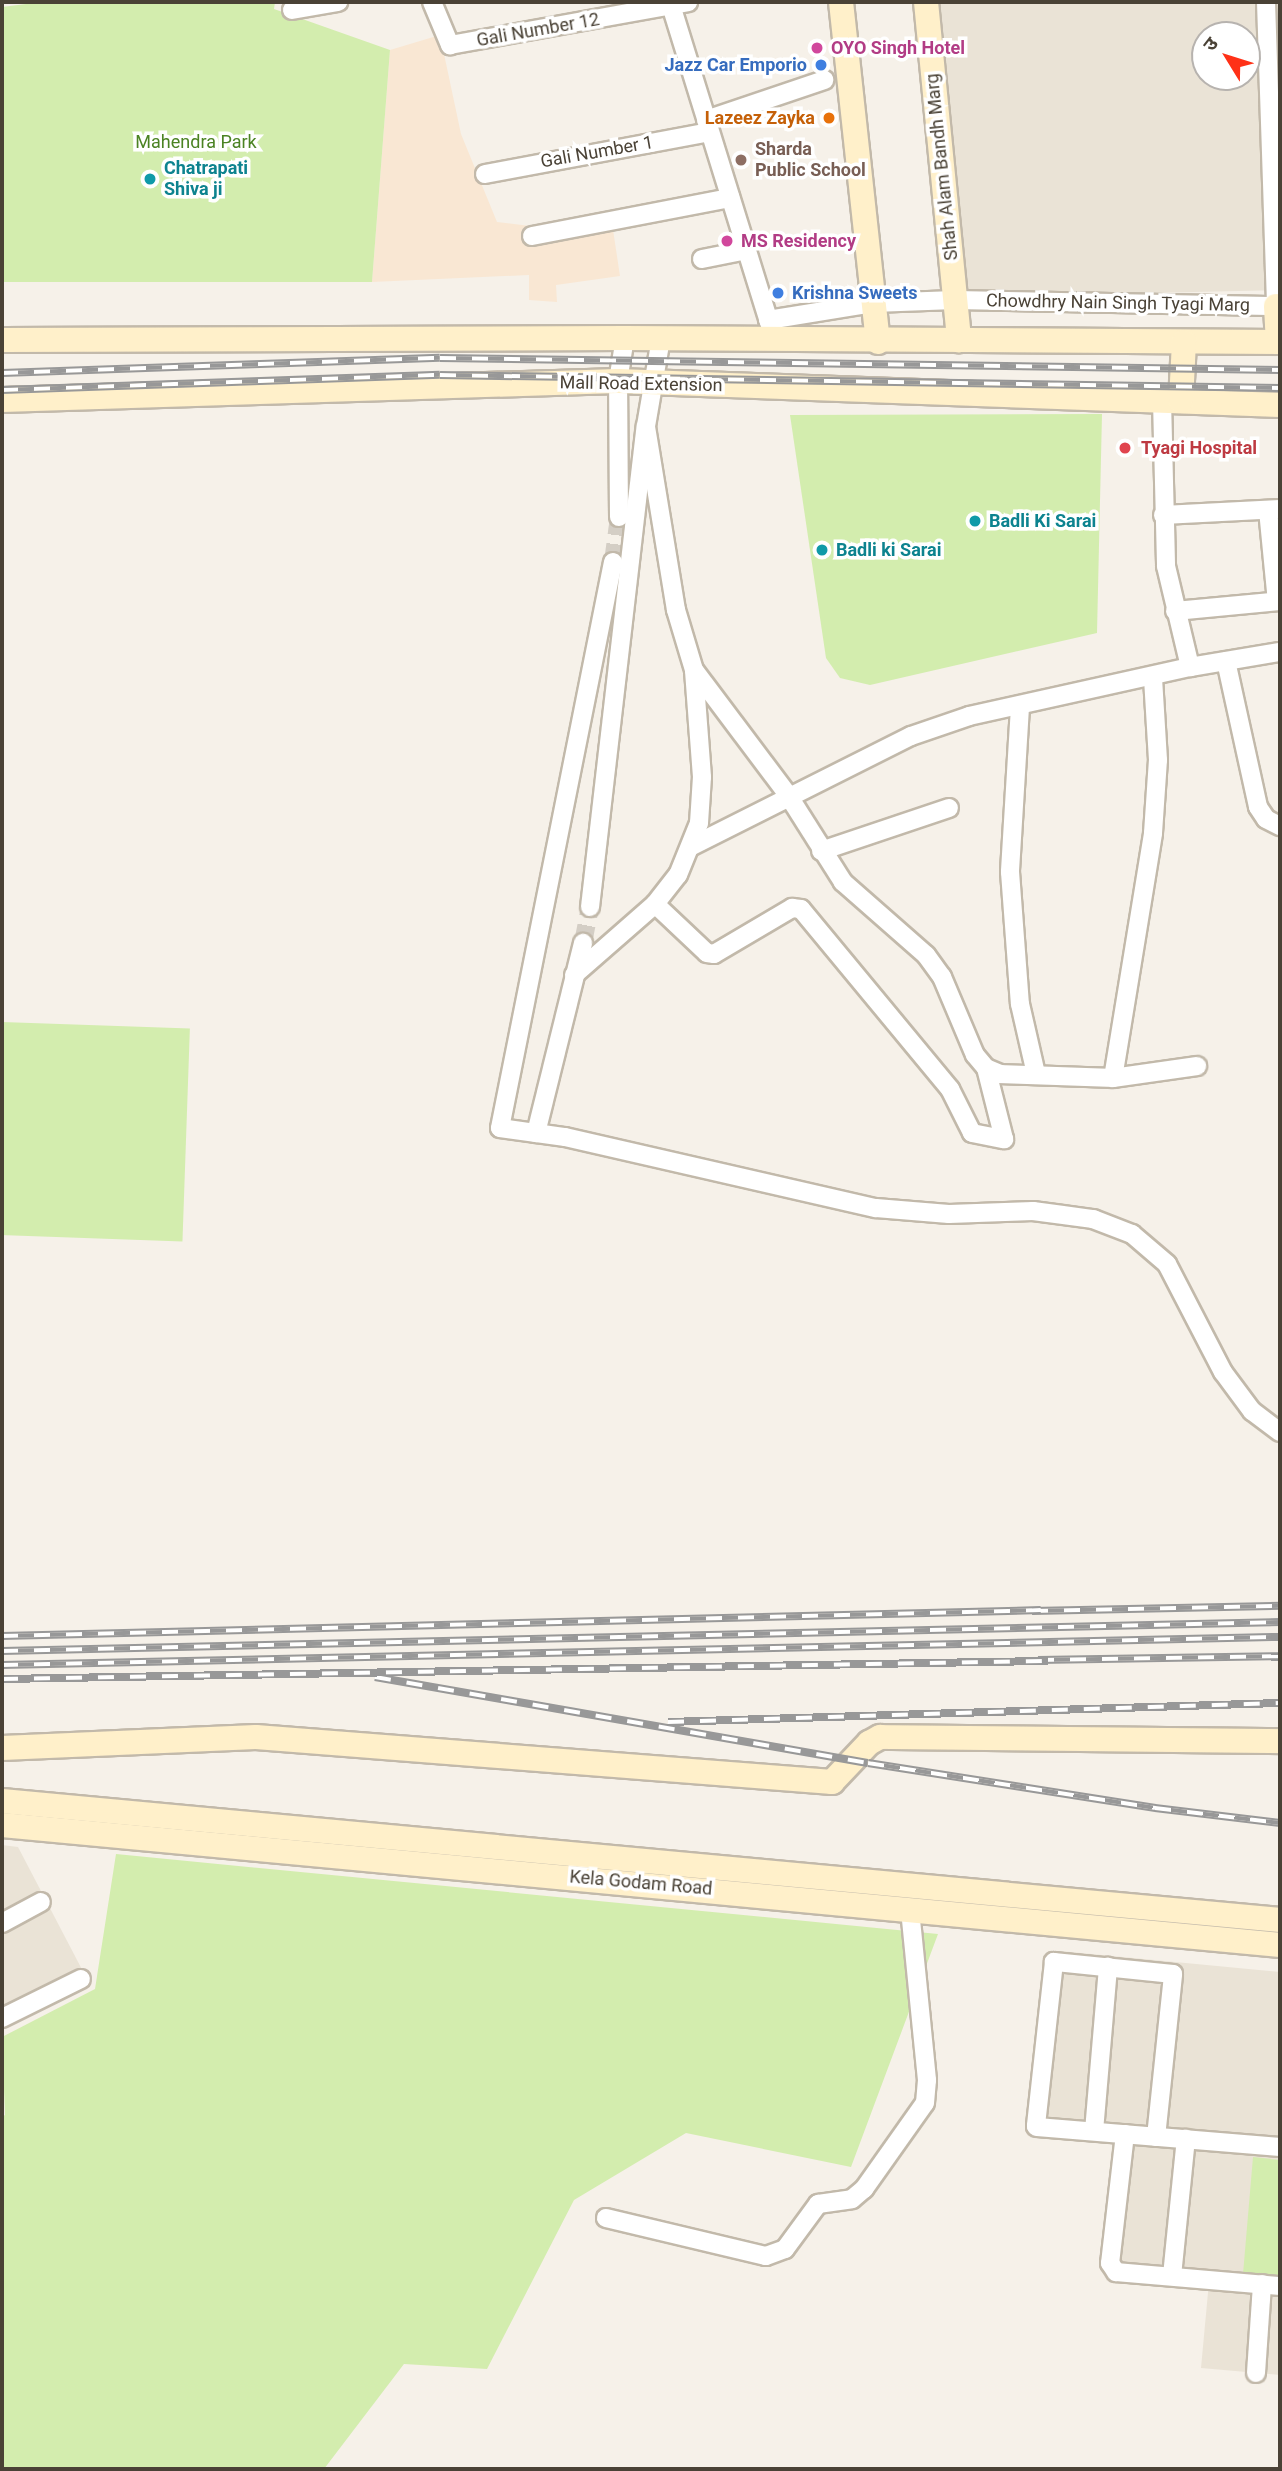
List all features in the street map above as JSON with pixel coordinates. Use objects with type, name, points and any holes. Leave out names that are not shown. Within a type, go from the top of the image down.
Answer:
[{"type":"street","points":[[292,10],[338,2]]},
{"type":"street","name":"Gali Number 12","points":[[432,2],[450,45],[676,4]]},
{"type":"street","points":[[841,2],[836,78],[878,342]]},
{"type":"street","name":"Shah Alam Bandh Marg","points":[[926,2],[959,340]]},
{"type":"street","points":[[676,4],[708,126],[772,330]]},
{"type":"street","points":[[2,340],[661,338],[772,330],[878,342],[1279,342],[1271,5]]},
{"type":"street","name":"Gali Number 1","points":[[485,174],[708,126],[836,78]]},
{"type":"street","points":[[532,236],[730,198]]},
{"type":"street","points":[[702,259],[747,250]]},
{"type":"street","name":"Chowdhry Nain Singh Tyagi Marg","points":[[772,330],[873,303],[954,295],[1278,306]]},
{"type":"street","points":[[619,517],[618,381],[625,338]]},
{"type":"street","points":[[590,907],[646,426],[661,338]]},
{"type":"street","points":[[1184,342],[1172,401],[1163,515],[1166,566],[1190,667]]},
{"type":"street","name":"Mall Road Extension","points":[[2,400],[618,381],[1280,405]]},
{"type":"street","points":[[574,975],[655,904],[678,875],[692,846],[699,823],[702,777],[694,670],[676,610],[646,426]]},
{"type":"street","points":[[1163,515],[1274,509],[1279,601],[1175,611]]},
{"type":"street","points":[[613,562],[500,1128],[536,1133],[876,1208],[949,1214],[1033,1211],[1093,1219],[1132,1234],[1167,1264],[1223,1372],[1252,1411],[1280,1432]]},
{"type":"street","points":[[692,846],[788,795],[911,736],[969,716],[1153,678],[1190,667],[1280,652]]},
{"type":"street","points":[[1226,660],[1258,807],[1266,819],[1280,826]]},
{"type":"street","points":[[655,904],[707,953],[714,954],[792,908],[801,909],[950,1089],[972,1133],[1004,1139],[986,1068],[975,1055],[948,988],[926,955],[843,883],[788,795],[694,670]]},
{"type":"street","points":[[1113,1078],[1153,833],[1158,760],[1153,678]]},
{"type":"street","points":[[1020,707],[1010,872],[1020,1004],[1036,1074]]},
{"type":"street","points":[[821,851],[948,808]]},
{"type":"street","points":[[536,1133],[583,943]]},
{"type":"street","points":[[986,1068],[1000,1074],[1113,1078],[1197,1066]]},
{"type":"street","points":[[2,1748],[256,1737],[832,1782],[869,1743],[880,1738],[1280,1741]]},
{"type":"street","name":"Kela Godam Road","points":[[2,1801],[1280,1920]]},
{"type":"street","name":"Kela Godam Road","points":[[2,1825],[1280,1944]]},
{"type":"street","points":[[2,1923],[41,1902]]},
{"type":"street","points":[[606,2218],[766,2256],[785,2249],[818,2204],[852,2199],[864,2189],[925,2103],[927,2080],[910,1909]]},
{"type":"street","points":[[1156,2137],[1173,1975],[1052,1964],[1035,2125],[1094,2132],[1186,2140],[1280,2147]]},
{"type":"street","points":[[1094,2132],[1108,1967]]},
{"type":"street","points":[[2,2018],[81,1979]]},
{"type":"street","points":[[1125,2134],[1110,2263],[1120,2273],[1280,2286]]},
{"type":"street","points":[[1172,2276],[1186,2140]]},
{"type":"street","points":[[1256,2373],[1262,2284]]},
{"type":"shaded area","points":[[939,2],[1280,2],[1280,290],[967,297]]},
{"type":"shaded area","points":[[440,35],[461,134],[497,222],[530,226],[530,240],[612,223],[620,276],[556,285],[557,302],[529,300],[529,275],[372,282],[390,50]]},
{"type":"shaded area","points":[[2,1845],[18,1847],[88,1981],[2,2025]]},
{"type":"shaded area","points":[[1060,1951],[1280,1972],[1280,2375],[1201,2368],[1210,2271],[1121,2262],[1134,2127],[1043,2119]]},
{"type":"green space","name":"Mahendra Park","points":[[42,2],[275,2],[274,9],[390,50],[372,282],[2,282],[2,7]]},
{"type":"green space","points":[[1102,414],[1097,633],[870,685],[840,678],[826,658],[790,415]]},
{"type":"green space","points":[[2,1022],[190,1029],[182,1241],[2,1235]]},
{"type":"green space","points":[[116,1854],[938,1934],[851,2167],[686,2133],[574,2200],[487,2369],[404,2364],[324,2469],[2,2469],[2,2117],[5,2115],[2,2037],[95,1989]]},
{"type":"green space","points":[[1253,2157],[1280,2160],[1280,2277],[1243,2274]]},
{"type":"tunnel","points":[[613,562],[619,517]]},
{"type":"tunnel","points":[[583,943],[590,907]]},
{"type":"railway","points":[[2,373],[440,358],[1280,370]]},
{"type":"railway","points":[[2,390],[440,375],[1280,388]]},
{"type":"railway","points":[[1032,1611],[1280,1606]]},
{"type":"railway","points":[[2,1636],[1041,1610]]},
{"type":"railway","points":[[2,1651],[1280,1622]]},
{"type":"railway","points":[[2,1665],[1280,1637]]},
{"type":"railway","points":[[1038,1660],[1280,1656]]},
{"type":"railway","points":[[2,1679],[1048,1661]]},
{"type":"railway","points":[[375,1677],[868,1763],[1155,1808],[1280,1823]]},
{"type":"railway","points":[[668,1722],[1280,1703]]},
{"type":"place","name":"OYO Singh Hotel","points":[[817,48]]},
{"type":"place","name":"Jazz Car Emporio","points":[[821,65]]},
{"type":"place","name":"Lazeez Zayka","points":[[829,118]]},
{"type":"place","name":"Sharda Public School","points":[[741,160]]},
{"type":"place","name":"Chatrapati Shiva ji","points":[[150,179]]},
{"type":"place","name":"MS Residency","points":[[727,241]]},
{"type":"place","name":"Krishna Sweets","points":[[778,293]]},
{"type":"place","name":"Tyagi Hospital","points":[[1125,448]]},
{"type":"place","name":"Badli Ki Sarai","points":[[975,521]]},
{"type":"place","name":"Badli ki Sarai","points":[[822,550]]}]
